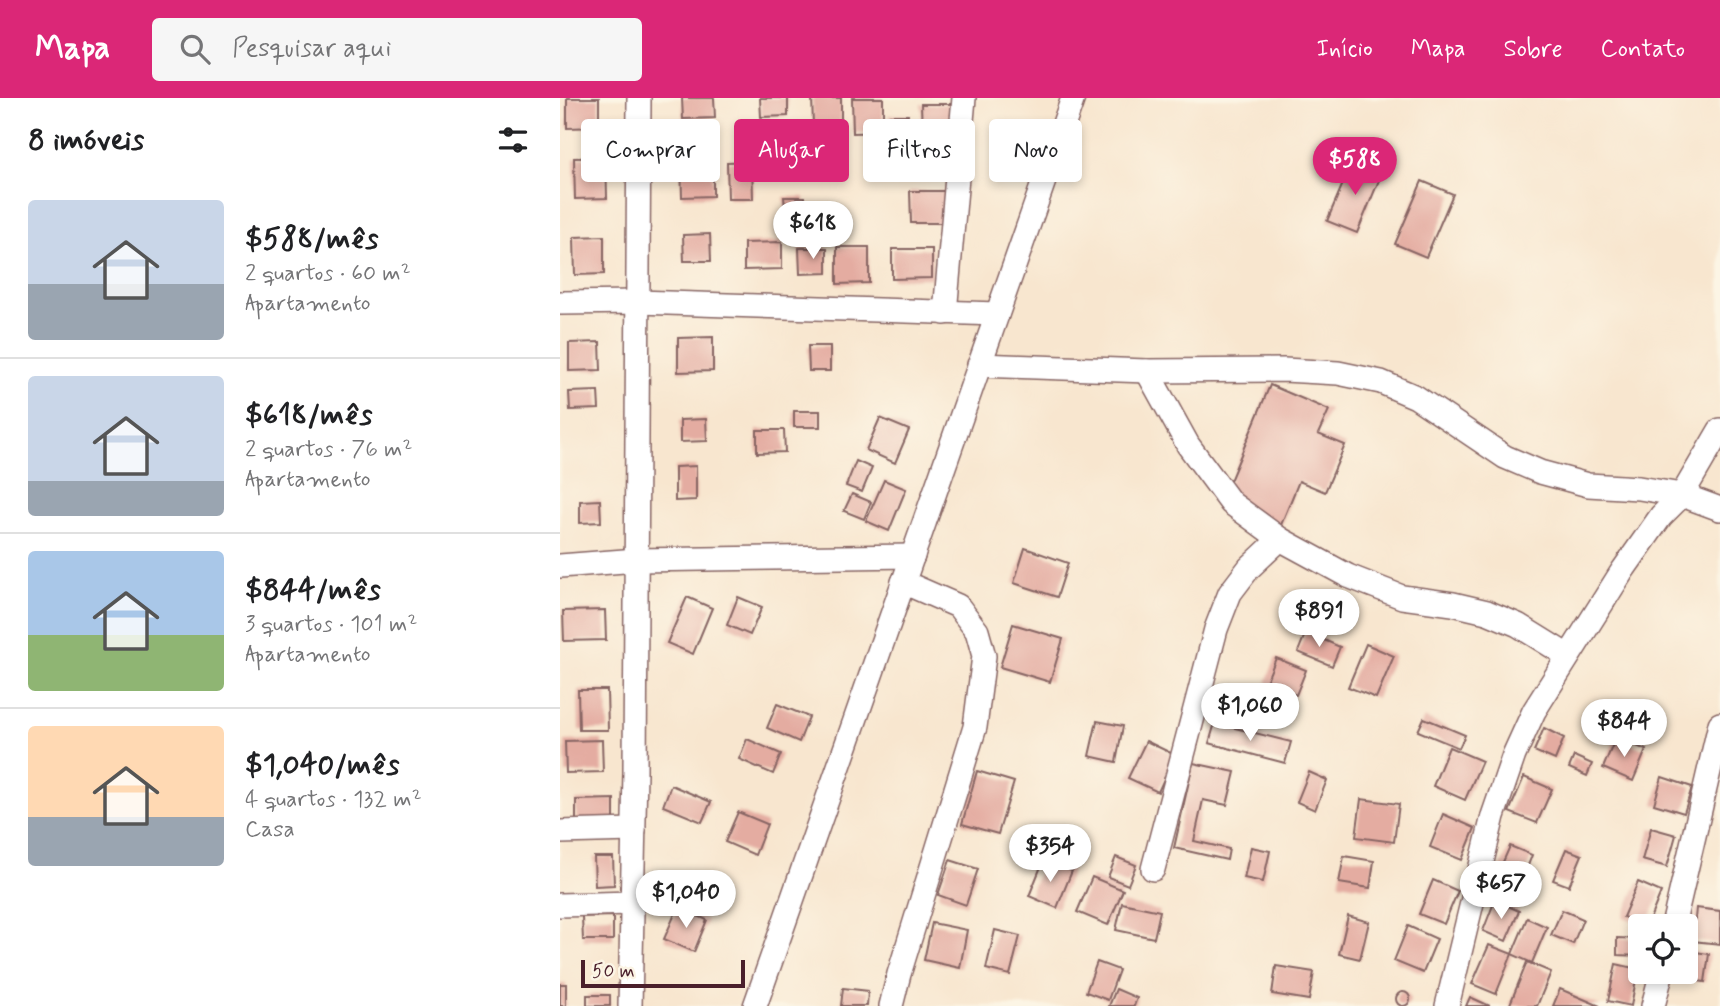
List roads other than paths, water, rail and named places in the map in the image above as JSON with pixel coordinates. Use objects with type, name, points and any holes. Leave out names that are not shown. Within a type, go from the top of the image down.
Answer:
[{"type":"street","points":[[630,1006],[637,560],[639,98]]},
{"type":"street","points":[[945,313],[964,98]]},
{"type":"street","points":[[755,1006],[1073,98]]},
{"type":"street","points":[[560,303],[638,302],[997,314]]},
{"type":"street","points":[[979,365],[1147,371],[1284,370],[1338,373],[1381,382],[1416,397],[1505,457],[1540,472],[1588,485],[1639,488],[1682,495],[1720,509]]},
{"type":"street","points":[[1147,371],[1188,445],[1231,503],[1280,539],[1348,576],[1402,597],[1487,612],[1518,625],[1568,656]]},
{"type":"street","points":[[1447,1006],[1493,816],[1514,755],[1534,711],[1661,516],[1682,495],[1720,430]]},
{"type":"street","points":[[1153,869],[1216,628],[1230,593],[1249,568],[1280,539]]},
{"type":"street","points":[[560,566],[637,560],[913,556]]},
{"type":"street","points":[[891,1006],[975,727],[984,656],[977,631],[958,606],[903,582]]},
{"type":"street","points":[[1676,914],[1720,724]]},
{"type":"street","points":[[560,832],[634,830]]},
{"type":"street","points":[[560,905],[632,903]]},
{"type":"street","points":[[1653,1006],[1659,984]]}]
